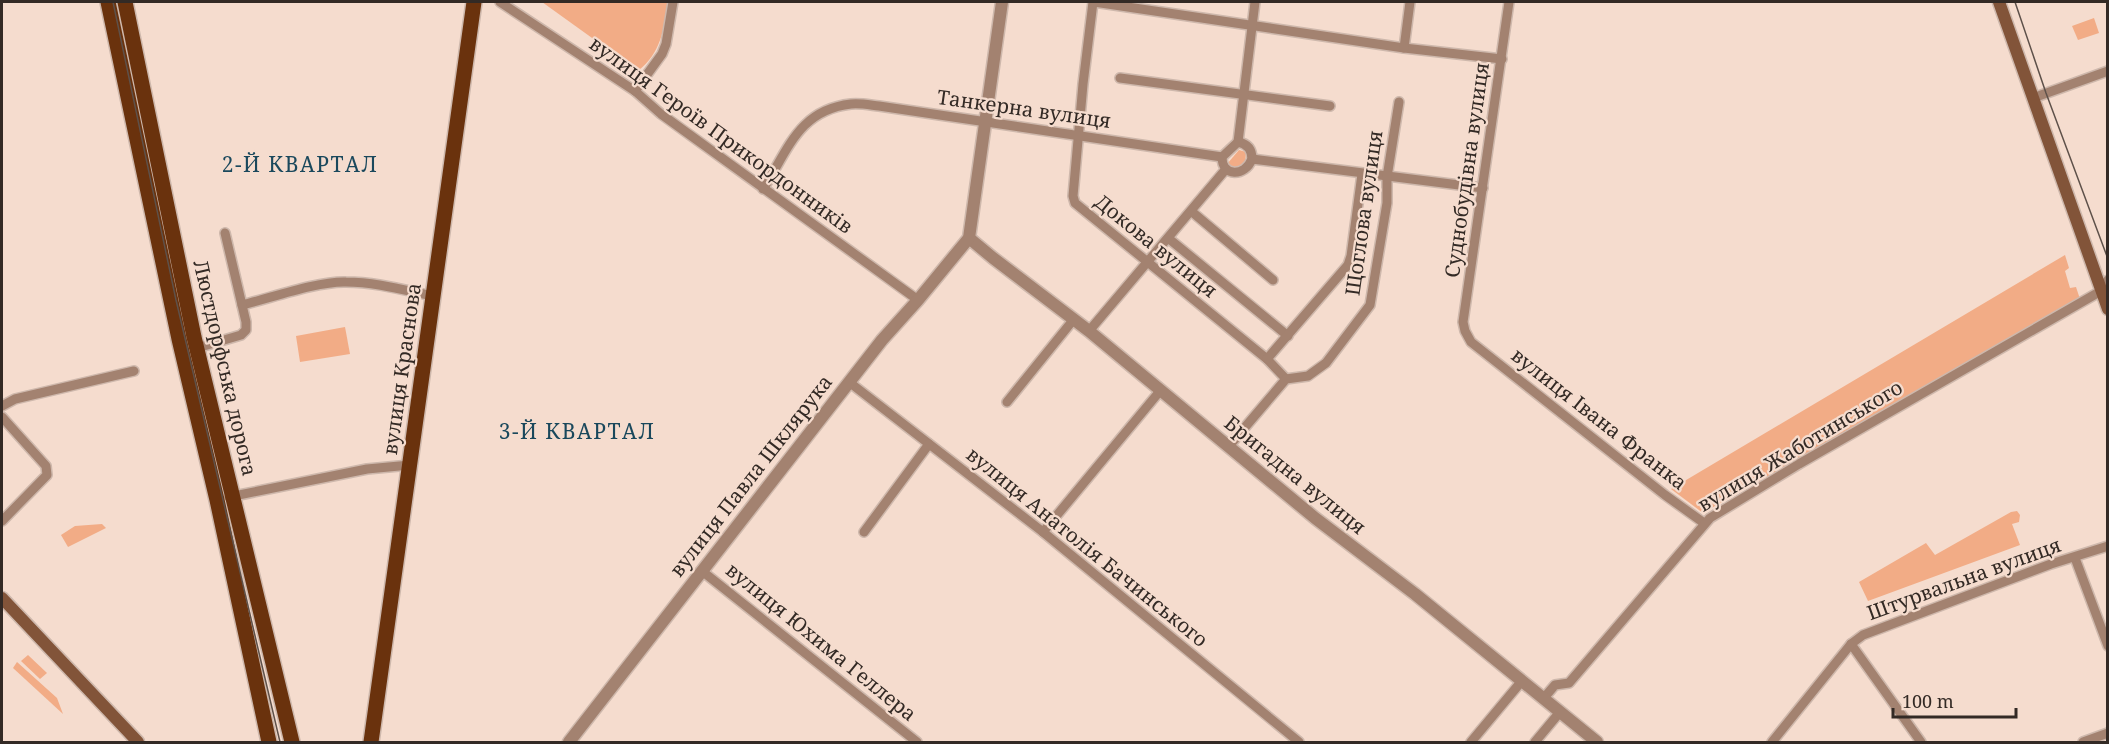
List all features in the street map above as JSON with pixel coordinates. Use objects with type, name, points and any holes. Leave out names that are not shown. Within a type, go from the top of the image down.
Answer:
[{"type":"main road","name":"Люстдорфська дорога","points":[[108,2],[179,339],[292,742]]},
{"type":"main road","name":"Люстдорфська дорога","points":[[125,2],[197,348],[268,742]]},
{"type":"main road","name":"вулиця Краснова","points":[[371,742],[474,2]]},
{"type":"main road","points":[[1999,2],[2104,285],[2108,309]]},
{"type":"main road","points":[[2,598],[138,742]]},
{"type":"street","name":"вулиця Героїв Прикордонників","points":[[501,2],[635,91],[661,114],[918,300]]},
{"type":"street","points":[[635,91],[662,54],[666,44],[673,2]]},
{"type":"street","points":[[969,238],[1002,2]]},
{"type":"street","points":[[1093,2],[1404,48],[1502,59]]},
{"type":"street","name":"Докова вулиця","points":[[1093,2],[1083,84],[1073,196],[1075,203],[1267,360],[1286,379]]},
{"type":"street","points":[[1238,142],[1249,147],[1252,159],[1245,170],[1238,172],[1226,169],[1222,157],[1238,142],[1256,2]]},
{"type":"street","points":[[1404,48],[1410,2]]},
{"type":"street","name":"Суднобудівна вулиця","points":[[1471,342],[1463,322],[1509,2]]},
{"type":"street","points":[[2033,98],[2108,71]]},
{"type":"street","points":[[1120,78],[1330,106]]},
{"type":"street","name":"Щоглова вулиця","points":[[1286,379],[1308,376],[1326,363],[1370,305],[1387,203],[1387,177],[1399,102]]},
{"type":"street","name":"Танкерна вулиця","points":[[763,189],[791,139],[805,124],[821,112],[851,104],[879,106],[1222,157]]},
{"type":"street","points":[[1252,159],[1483,188]]},
{"type":"street","points":[[1089,331],[1226,169]]},
{"type":"street","points":[[1267,360],[1348,265],[1362,174]]},
{"type":"street","points":[[1191,211],[1273,280]]},
{"type":"street","points":[[197,348],[241,335],[246,330],[225,233]]},
{"type":"street","name":"вулиця Павла Шклярука","points":[[569,742],[882,340],[969,238]]},
{"type":"street","name":"Бригадна вулиця","points":[[969,238],[1089,331],[1315,518],[1415,594],[1597,742]]},
{"type":"street","points":[[1168,238],[1288,336]]},
{"type":"street","points":[[242,305],[345,282],[382,285],[433,296]]},
{"type":"street","name":"вулиця Жаботинського","points":[[1546,701],[1555,685],[1569,683],[1704,523],[1799,464],[2104,285]]},
{"type":"street","points":[[1007,402],[1074,319]]},
{"type":"street","name":"вулиця Івана Франка","points":[[1471,342],[1665,495],[1704,523]]},
{"type":"street","points":[[2,406],[15,399],[134,371]]},
{"type":"street","points":[[1229,446],[1286,379]]},
{"type":"street","name":"вулиця Анатолія Бачинського","points":[[849,382],[1043,532],[1299,742]]},
{"type":"street","points":[[1043,532],[1160,391]]},
{"type":"street","points":[[2,417],[46,466],[47,472],[47,475],[2,521]]},
{"type":"street","points":[[864,532],[929,444]]},
{"type":"street","points":[[225,498],[367,469],[410,465]]},
{"type":"street","name":"Штурвальна вулиця","points":[[1773,742],[1851,644],[1863,635],[2051,564],[2108,546]]},
{"type":"street","points":[[2075,558],[2107,641]]},
{"type":"street","name":"вулиця Юхима Геллера","points":[[702,570],[917,742]]},
{"type":"street","points":[[1851,644],[1921,742]]},
{"type":"street","points":[[1471,742],[1521,682]]},
{"type":"street","points":[[1535,742],[1560,712]]},
{"type":"street","points":[[2083,742],[2108,734]]},
{"type":"shaded area","points":[[542,2],[668,2],[663,31],[657,48],[638,71]]},
{"type":"shaded area","points":[[2094,18],[2099,33],[2078,40],[2072,26]]},
{"type":"shaded area","points":[[1239,150],[1246,152],[1245,166],[1232,169],[1227,164]]},
{"type":"shaded area","points":[[2065,255],[2069,268],[2065,271],[2070,288],[2076,287],[2080,299],[1703,513],[1671,489]]},
{"type":"shaded area","points":[[345,327],[350,354],[300,362],[296,336]]},
{"type":"shaded area","points":[[2017,511],[2020,515],[2019,522],[2012,524],[2020,545],[1868,601],[1859,582],[1926,543],[1935,555],[2011,512]]},
{"type":"shaded area","points":[[102,524],[106,528],[68,547],[61,535],[75,526]]},
{"type":"shaded area","points":[[28,655],[47,673],[40,679],[21,661]]},
{"type":"shaded area","points":[[17,662],[57,698],[63,714],[13,668]]},
{"type":"tram line","points":[[113,2],[176,300],[280,742]]},
{"type":"tram line","points":[[2015,2],[2046,93],[2108,259]]},
{"type":"district","name":"2-Й КВАРТАЛ","points":[[300,165]]},
{"type":"district","name":"3-Й КВАРТАЛ","points":[[577,432]]}]
